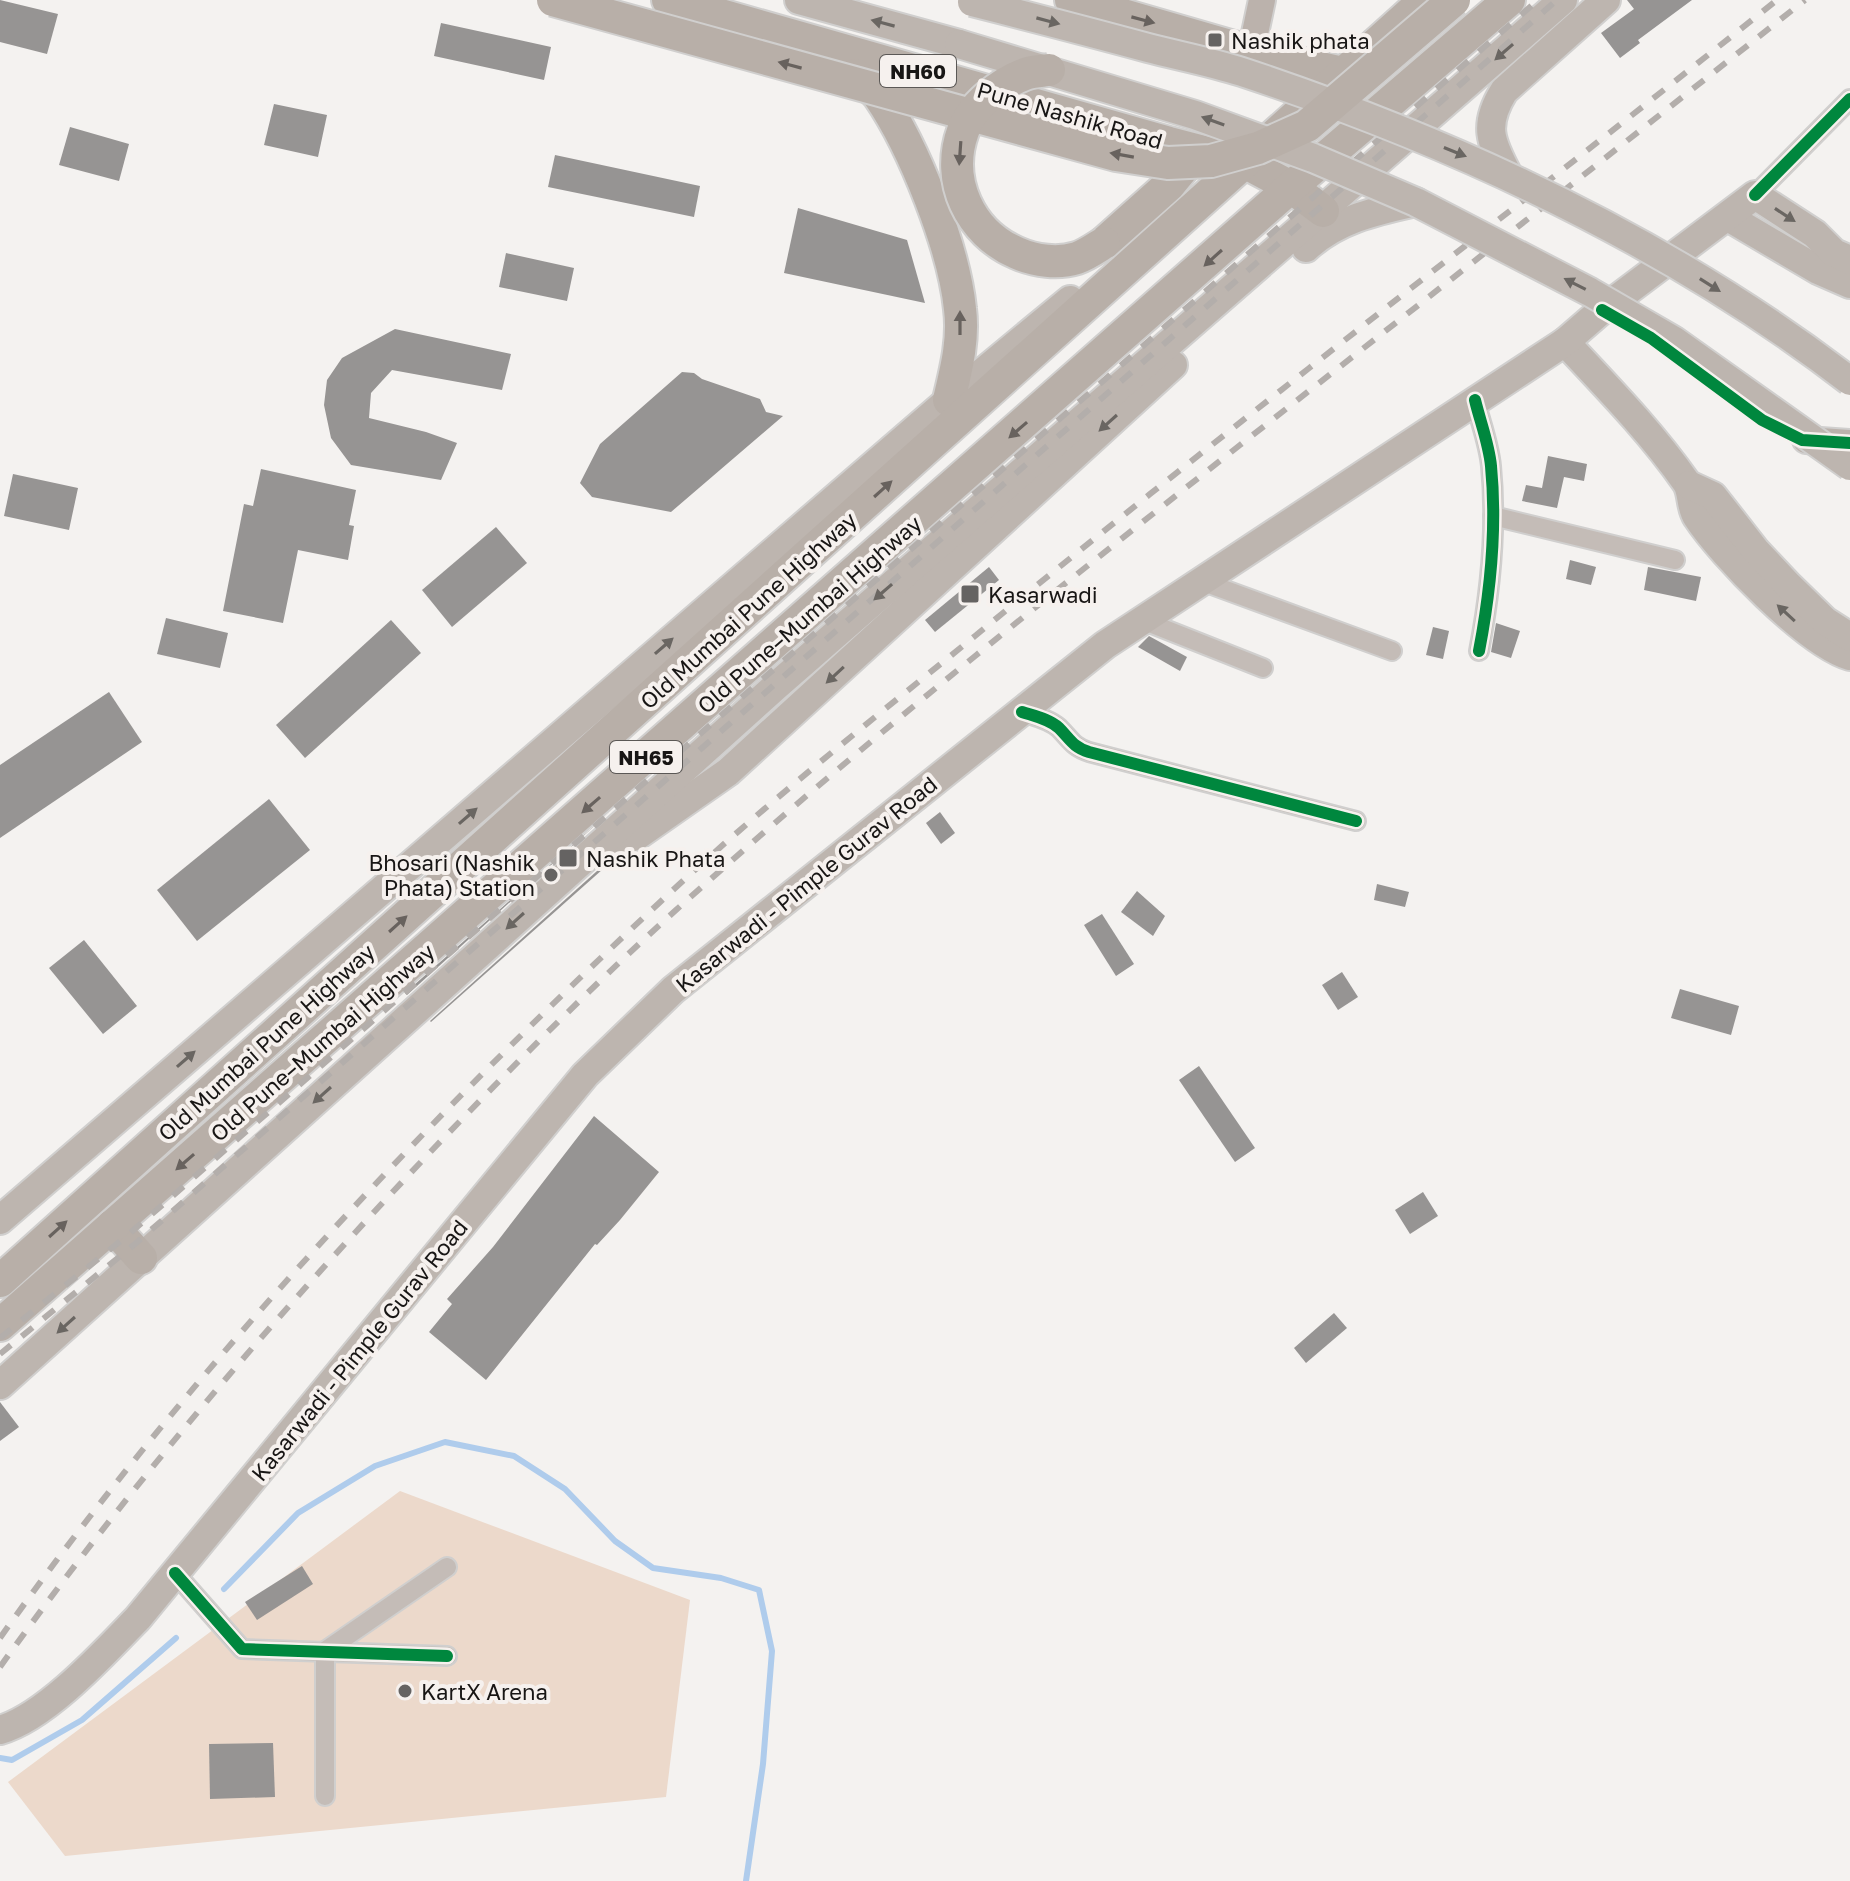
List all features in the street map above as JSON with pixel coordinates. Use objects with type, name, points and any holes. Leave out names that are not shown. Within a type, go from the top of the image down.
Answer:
[{"type":"highway","points":[[553,0],[1116,155],[1168,163],[1211,161],[1258,148],[1307,126],[1454,0]]},
{"type":"highway","name":"Pune Nashik Road","points":[[668,0],[1246,163],[1284,183],[1323,211]]},
{"type":"highway","points":[[1071,0],[1251,52],[1343,73]]},
{"type":"highway","name":"Old Mumbai Pune Highway","points":[[0,1281],[1425,0]]},
{"type":"highway","name":"Old Pune–Mumbai Highway","points":[[0,1325],[1260,216],[1284,183],[1509,0]]},
{"type":"highway","points":[[799,36],[845,65],[878,94],[914,162],[953,260],[961,311],[960,352],[949,400]]},
{"type":"highway","points":[[1251,52],[1269,91],[1284,183]]},
{"type":"highway","points":[[1049,70],[1025,74],[998,89],[978,106],[963,129],[958,152],[959,183],[967,211],[1000,246],[1027,257],[1050,261],[1078,258],[1104,243],[1169,185],[1197,151]]},
{"type":"highway","points":[[1169,185],[1212,194]]},
{"type":"highway","points":[[112,1226],[141,1258]]},
{"type":"main road","points":[[799,0],[1049,70],[1195,115],[1313,158],[1416,202],[1590,292],[1673,340],[1850,466]]},
{"type":"main road","points":[[0,1385],[975,510],[1563,0]]},
{"type":"main road","points":[[1508,175],[1494,149],[1491,135],[1490,119],[1494,107],[1504,91],[1606,0]]},
{"type":"main road","points":[[969,1],[1240,72],[1376,121],[1508,175],[1704,280],[1802,344],[1850,381]]},
{"type":"main road","points":[[0,1220],[949,400],[1140,242],[1212,194]]},
{"type":"main road","points":[[1755,195],[1815,234],[1834,253],[1850,260]]},
{"type":"main road","name":"Kasarwadi - Pimple Gurav Road","points":[[0,1730],[13,1726],[39,1708],[93,1664],[138,1618],[575,1087],[673,990],[1105,645],[1565,342],[1602,310],[1755,195]]},
{"type":"main road","points":[[594,850],[638,835],[728,772],[987,533],[1318,237],[1350,220],[1416,202]]},
{"type":"main road","points":[[1728,217],[1818,270],[1850,284]]},
{"type":"main road","points":[[1565,342],[1621,401],[1689,485],[1713,496],[1756,551],[1788,585],[1825,621],[1850,637]]},
{"type":"main road","points":[[1689,485],[1694,514],[1745,573],[1815,639],[1850,656]]},
{"type":"street","points":[[1251,52],[1262,0]]},
{"type":"street","points":[[1755,195],[1850,99]]},
{"type":"street","points":[[1602,310],[1651,338],[1762,420],[1802,440],[1850,443]]},
{"type":"street","points":[[1475,400],[1491,463],[1493,516],[1491,592],[1479,651]]},
{"type":"street","points":[[1493,516],[1675,560]]},
{"type":"street","points":[[1201,581],[1392,651]]},
{"type":"street","points":[[1142,620],[1263,668]]},
{"type":"street","points":[[1022,712],[1058,727],[1075,747],[1089,752],[1356,821]]},
{"type":"street","points":[[325,1651],[447,1567]]},
{"type":"street","points":[[175,1573],[242,1649],[447,1656]]},
{"type":"street","points":[[325,1651],[325,1796]]},
{"type":"shaded area","name":"KartX Arena","points":[[400,1491],[690,1600],[666,1797],[65,1856],[8,1782]]},
{"type":"building","points":[[0,0],[58,14],[47,54],[0,42]]},
{"type":"building","points":[[1627,0],[1692,0],[1638,40],[1640,43],[1620,58],[1601,33],[1634,9]]},
{"type":"building","points":[[441,23],[551,47],[544,80],[434,56]]},
{"type":"building","points":[[274,104],[327,115],[318,157],[264,145]]},
{"type":"building","points":[[70,127],[129,144],[119,181],[59,165]]},
{"type":"building","points":[[555,155],[700,186],[694,217],[548,187]]},
{"type":"building","points":[[798,208],[907,240],[925,303],[784,273]]},
{"type":"building","points":[[506,253],[574,268],[567,301],[499,287]]},
{"type":"building","points":[[395,329],[511,354],[502,390],[392,370],[371,393],[369,418],[457,443],[441,480],[351,465],[331,438],[324,405],[327,380],[342,358]]},
{"type":"building","points":[[682,372],[694,373],[702,379],[760,399],[766,412],[783,416],[671,512],[592,497],[580,483],[600,444]]},
{"type":"building","points":[[1548,456],[1587,464],[1584,481],[1564,477],[1557,508],[1522,501],[1526,485],[1542,488]]},
{"type":"building","points":[[261,469],[356,490],[349,525],[354,526],[348,560],[298,550],[283,623],[223,611],[244,504],[253,506]]},
{"type":"building","points":[[13,474],[78,488],[69,530],[4,516]]},
{"type":"building","points":[[496,527],[527,563],[452,627],[422,590]]},
{"type":"building","points":[[1570,560],[1596,567],[1591,585],[1566,579]]},
{"type":"building","points":[[989,567],[999,580],[935,632],[925,620]]},
{"type":"building","points":[[1648,567],[1701,577],[1696,601],[1644,590]]},
{"type":"building","points":[[166,618],[228,633],[220,668],[157,654]]},
{"type":"building","points":[[391,620],[421,653],[305,758],[276,725]]},
{"type":"building","points":[[1496,623],[1520,631],[1511,658],[1491,652]]},
{"type":"building","points":[[1433,627],[1449,631],[1443,659],[1426,655]]},
{"type":"building","points":[[1149,636],[1187,657],[1180,671],[1138,647]]},
{"type":"building","points":[[109,692],[142,742],[0,838],[0,765]]},
{"type":"building","points":[[269,799],[310,850],[197,941],[157,890]]},
{"type":"building","points":[[611,811],[407,995],[405,993]]},
{"type":"building","points":[[940,812],[955,833],[941,844],[926,823]]},
{"type":"building","points":[[612,861],[431,1022],[430,1021],[607,862]]},
{"type":"building","points":[[1377,884],[1409,892],[1405,907],[1374,900]]},
{"type":"building","points":[[1137,891],[1165,916],[1153,936],[1121,912]]},
{"type":"building","points":[[1102,914],[1134,964],[1116,976],[1084,925]]},
{"type":"building","points":[[84,940],[137,1006],[103,1034],[49,968]]},
{"type":"building","points":[[1342,972],[1358,997],[1338,1010],[1322,985]]},
{"type":"building","points":[[1680,989],[1739,1006],[1731,1035],[1671,1018]]},
{"type":"building","points":[[1199,1066],[1255,1148],[1235,1162],[1179,1080]]},
{"type":"building","points":[[594,1116],[659,1172],[620,1220],[595,1244],[486,1380],[429,1332],[452,1304],[447,1299],[493,1247]]},
{"type":"building","points":[[1423,1192],[1438,1216],[1410,1234],[1395,1210]]},
{"type":"building","points":[[1334,1313],[1347,1328],[1306,1363],[1294,1348]]},
{"type":"building","points":[[0,1402],[19,1427],[0,1441]]},
{"type":"building","points":[[302,1566],[313,1584],[257,1620],[245,1602]]},
{"type":"building","points":[[273,1743],[275,1797],[210,1799],[209,1744]]},
{"type":"waterway","points":[[224,1589],[298,1513],[375,1466],[445,1442],[514,1456],[565,1489],[615,1541],[653,1568],[721,1578],[759,1590],[772,1651],[763,1764],[746,1881]]},
{"type":"waterway","points":[[0,1758],[12,1760],[82,1720],[176,1638]]},
{"type":"railway","points":[[0,1338],[128,1235],[1538,0]]},
{"type":"railway","points":[[0,1354],[135,1244],[1557,0]]},
{"type":"railway","points":[[0,1638],[72,1539],[149,1442],[310,1254],[481,1075],[658,904],[814,767],[1074,555],[1777,0]]},
{"type":"railway","points":[[0,1667],[155,1464],[321,1270],[437,1145],[645,938],[744,849],[954,673],[1805,0]]},
{"type":"cycle path","points":[[1755,195],[1850,99]]},
{"type":"cycle path","points":[[1602,310],[1651,338],[1762,420],[1802,440],[1850,443]]},
{"type":"cycle path","points":[[1475,400],[1490,458],[1493,489],[1490,582],[1479,651]]},
{"type":"cycle path","points":[[1022,712],[1051,722],[1075,745],[1089,752],[1356,821]]},
{"type":"cycle path","points":[[175,1573],[242,1649],[447,1656]]},
{"type":"place","name":"Nashik phata","points":[[1215,40]]},
{"type":"place","name":"Kasarwadi","points":[[970,594]]},
{"type":"place","name":"Nashik Phata","points":[[568,858]]},
{"type":"place","name":"Bhosari (Nashik Phata) Station","points":[[551,875]]},
{"type":"place","name":"KartX Arena","points":[[405,1691]]}]
